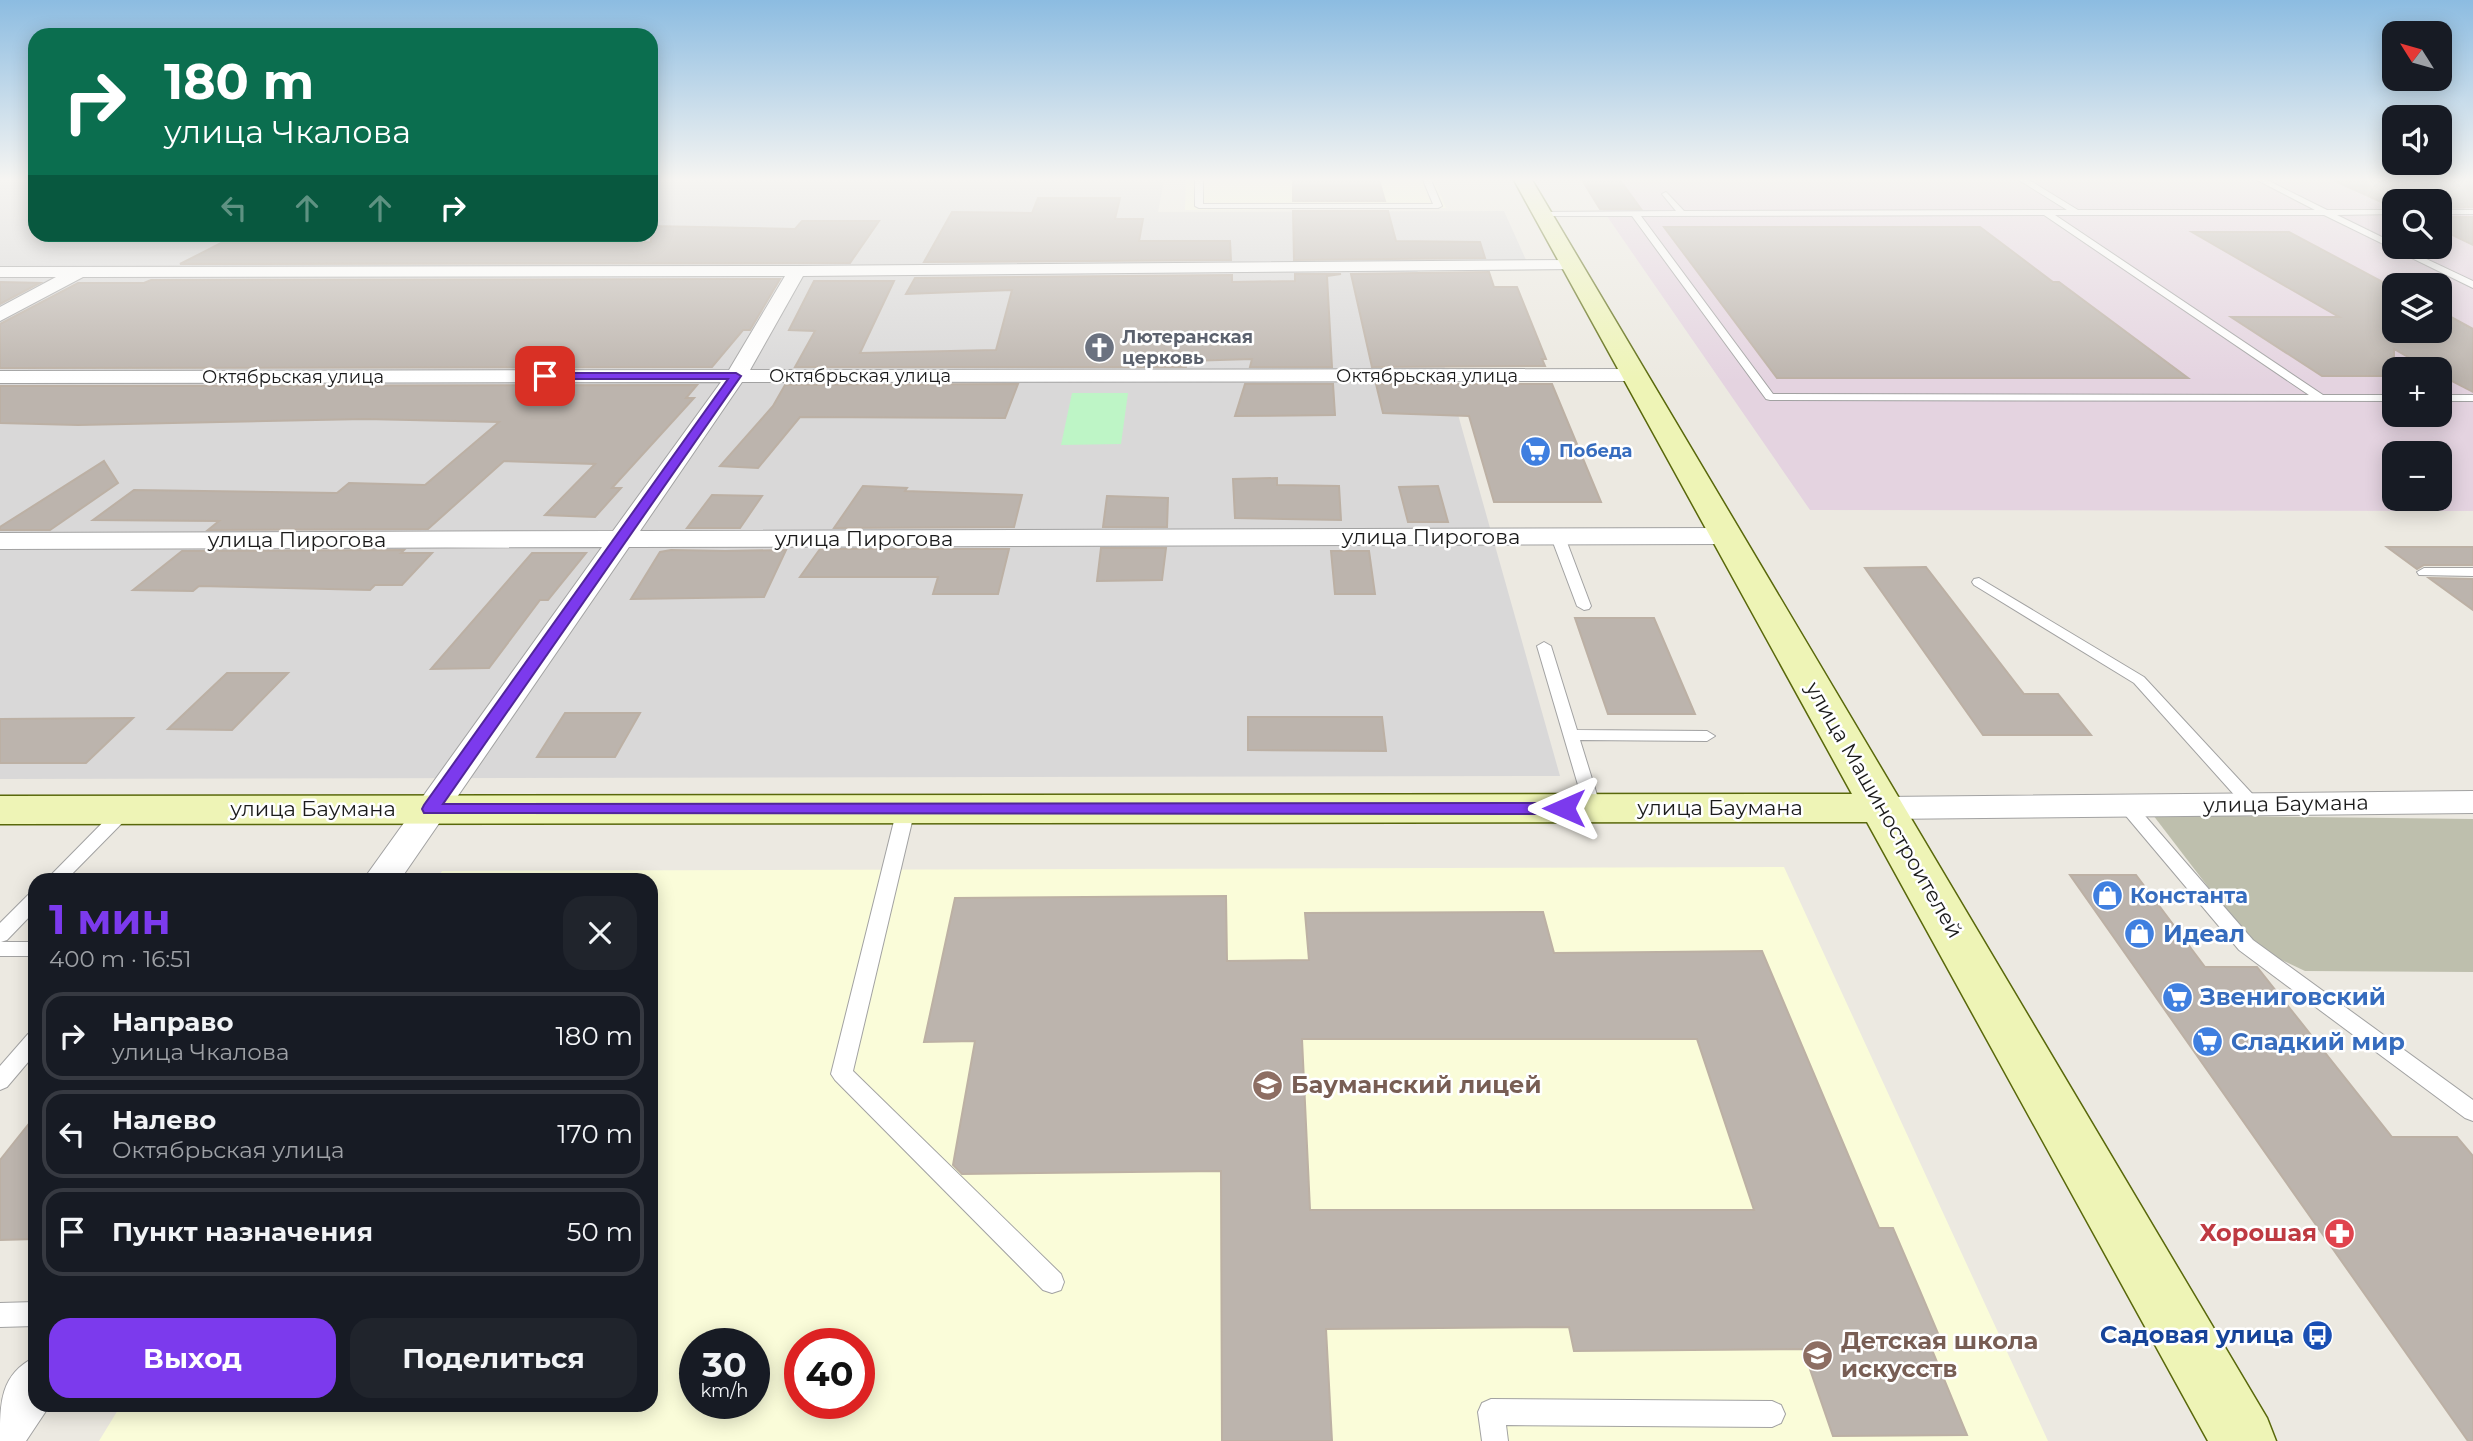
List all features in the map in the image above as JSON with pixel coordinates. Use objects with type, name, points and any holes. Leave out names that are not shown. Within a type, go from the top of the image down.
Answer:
[{"type":"main road","name":"улица Машиностроителей","points":[[1562,247],[2244,1441]]},
{"type":"main road","name":"улица Баумана","points":[[0,810],[1883,808]]},
{"type":"street","points":[[0,272],[797,271],[1572,265]]},
{"type":"street","points":[[386,873],[736,376],[797,271]]},
{"type":"street","points":[[0,315],[81,272]]},
{"type":"street","name":"Октябрьская улица","points":[[0,377],[1635,375]]},
{"type":"street","name":"улица Пирогова","points":[[0,541],[1727,536]]},
{"type":"street","name":"улица Баумана","points":[[1883,808],[2473,802]]},
{"type":"street","points":[[0,1433],[28,1393]]},
{"type":"lane","points":[[1660,247],[1770,397],[2382,398]]},
{"type":"lane","points":[[2097,247],[2321,398]]},
{"type":"lane","points":[[2421,259],[2473,285]]},
{"type":"lane","points":[[2452,398],[2473,398]]},
{"type":"lane","points":[[1558,537],[1584,606]]},
{"type":"lane","points":[[2424,572],[2473,572]]},
{"type":"lane","points":[[1979,582],[2139,680],[2252,804]]},
{"type":"lane","points":[[1544,646],[1592,808]]},
{"type":"lane","points":[[1570,735],[1707,736]]},
{"type":"lane","points":[[2127,806],[2246,946],[2473,1112]]},
{"type":"lane","points":[[905,809],[842,1074],[1052,1282]]},
{"type":"lane","points":[[62,873],[125,810]]},
{"type":"lane","points":[[0,935],[28,907]]},
{"type":"lane","points":[[0,949],[28,949]]},
{"type":"lane","points":[[0,1081],[28,1048]]},
{"type":"lane","points":[[0,1315],[28,1314]]},
{"type":"lane","points":[[1495,1441],[1491,1412],[1772,1414]]},
{"type":"shaded area","points":[[0,247],[1520,247],[1526,260],[1415,262],[1560,776],[0,779]]},
{"type":"shaded area","points":[[1628,247],[2382,247],[2382,259],[2452,259],[2452,247],[2473,247],[2473,511],[2452,511],[2452,441],[2382,441],[2382,511],[1810,510]]},
{"type":"shaded area","points":[[2153,815],[2473,819],[2473,972],[2305,971],[2254,947]]},
{"type":"shaded area","name":"Бауманский лицей","points":[[1784,867],[2048,1441],[99,1441],[117,1412],[658,1412],[658,873],[441,873]]},
{"type":"green space","points":[[1072,393],[1128,393],[1121,444],[1061,445]]},
{"type":"building","points":[[213,247],[861,247],[850,263],[180,264]]},
{"type":"building","points":[[932,247],[1230,247],[1231,260],[924,262]]},
{"type":"building","points":[[1294,247],[1482,247],[1485,258],[1294,260]]},
{"type":"building","points":[[1679,247],[2007,247],[2053,282],[2059,282],[2188,378],[1777,378]]},
{"type":"building","points":[[2218,247],[2318,247],[2382,282],[2382,343],[2452,343],[2452,318],[2473,329],[2473,392],[2452,381],[2452,357],[2408,357],[2394,349],[2394,357],[2382,357],[2382,376],[2322,376],[2231,317],[2339,317]]},
{"type":"building","points":[[1489,272],[1494,287],[1517,287],[1546,359],[1542,359],[1545,366],[1372,367],[1351,274]]},
{"type":"building","points":[[1295,274],[1341,274],[1327,276],[1332,367],[1250,367],[1252,359],[1187,361],[1186,367],[795,367],[815,331],[789,330],[814,281],[894,281],[860,353],[996,350],[1012,290],[906,294],[915,278],[1232,275],[1232,282],[1295,281]]},
{"type":"building","points":[[780,279],[750,330],[743,330],[712,367],[0,368],[0,324],[78,283],[144,283],[151,280]]},
{"type":"building","points":[[0,282],[40,283],[0,304]]},
{"type":"building","points":[[1018,384],[1005,418],[800,417],[758,468],[720,466],[773,406],[785,385]]},
{"type":"building","points":[[1245,384],[1333,384],[1335,415],[1235,416]]},
{"type":"building","points":[[1376,384],[1552,384],[1601,502],[1494,502],[1469,416],[1383,413]]},
{"type":"building","points":[[697,385],[686,398],[694,398],[612,488],[621,488],[595,517],[545,515],[595,464],[504,461],[428,529],[208,530],[219,521],[93,520],[134,490],[337,493],[349,483],[425,485],[499,422],[365,419],[78,425],[0,423],[0,386]]},
{"type":"building","points":[[104,461],[118,483],[50,530],[0,530],[0,527]]},
{"type":"building","points":[[1277,478],[1277,485],[1339,486],[1341,520],[1235,518],[1233,479]]},
{"type":"building","points":[[863,486],[907,488],[905,491],[1022,495],[1014,527],[834,528]]},
{"type":"building","points":[[1438,486],[1448,522],[1408,522],[1399,487]]},
{"type":"building","points":[[712,495],[762,496],[740,528],[687,528]]},
{"type":"building","points":[[1107,496],[1168,498],[1167,527],[1103,527]]},
{"type":"building","points":[[2387,547],[2473,547],[2473,565],[2424,565],[2417,569]]},
{"type":"building","points":[[1101,548],[1166,548],[1162,580],[1097,581]]},
{"type":"building","points":[[820,549],[1009,549],[998,594],[933,594],[938,577],[800,577]]},
{"type":"building","points":[[404,550],[401,553],[432,553],[402,585],[375,585],[370,590],[199,586],[193,591],[133,590],[182,551]]},
{"type":"building","points":[[786,550],[764,597],[631,599],[660,552]]},
{"type":"building","points":[[1331,551],[1369,551],[1375,594],[1335,594]]},
{"type":"building","points":[[532,553],[586,553],[548,600],[540,600],[489,668],[431,669]]},
{"type":"building","points":[[1926,567],[2024,694],[2058,694],[2091,735],[1983,735],[1865,568]]},
{"type":"building","points":[[2429,578],[2473,579],[2473,610]]},
{"type":"building","points":[[1575,618],[1654,618],[1695,714],[1608,714]]},
{"type":"building","points":[[227,673],[288,673],[232,730],[168,729]]},
{"type":"building","points":[[565,713],[640,713],[615,757],[537,757]]},
{"type":"building","points":[[1248,717],[1382,717],[1386,751],[1248,750]]},
{"type":"building","points":[[133,718],[86,763],[0,763],[0,719]]},
{"type":"building","points":[[2070,875],[2136,875],[2205,967],[2257,967],[2392,1137],[2457,1137],[2473,1156],[2473,1441],[2468,1441]]},
{"type":"building","points":[[1226,896],[1227,961],[1309,960],[1305,913],[1543,912],[1554,953],[1762,951],[1879,1228],[1893,1228],[1945,1350],[1932,1350],[1967,1435],[1833,1436],[1803,1349],[1574,1351],[1569,1327],[1326,1329],[1332,1441],[1222,1441],[1221,1171],[962,1174],[953,1165],[975,1041],[924,1042],[955,898]],"holes":[[[1302,1039],[1697,1039],[1754,1210],[1310,1210]]]},
{"type":"building","points":[[28,1125],[28,1239],[0,1240],[0,1160]]},
{"type":"place","name":"Лютеранская церковь","points":[[1099,347]]},
{"type":"place","name":"Победа","points":[[1536,451]]},
{"type":"place","name":"Константа","points":[[2107,896]]},
{"type":"place","name":"Идеал","points":[[2140,934]]},
{"type":"place","name":"Звениговский","points":[[2177,997]]},
{"type":"place","name":"Сладкий мир","points":[[2208,1042]]},
{"type":"place","name":"Бауманский лицей","points":[[1268,1085]]},
{"type":"place","name":"Хорошая","points":[[2340,1233]]},
{"type":"place","name":"Садовая улица","points":[[2317,1335]]},
{"type":"place","name":"Детская школа искусств","points":[[1818,1355]]},
{"type":"route","points":[[545,376],[736,376],[430,809],[1564,808]]}]
